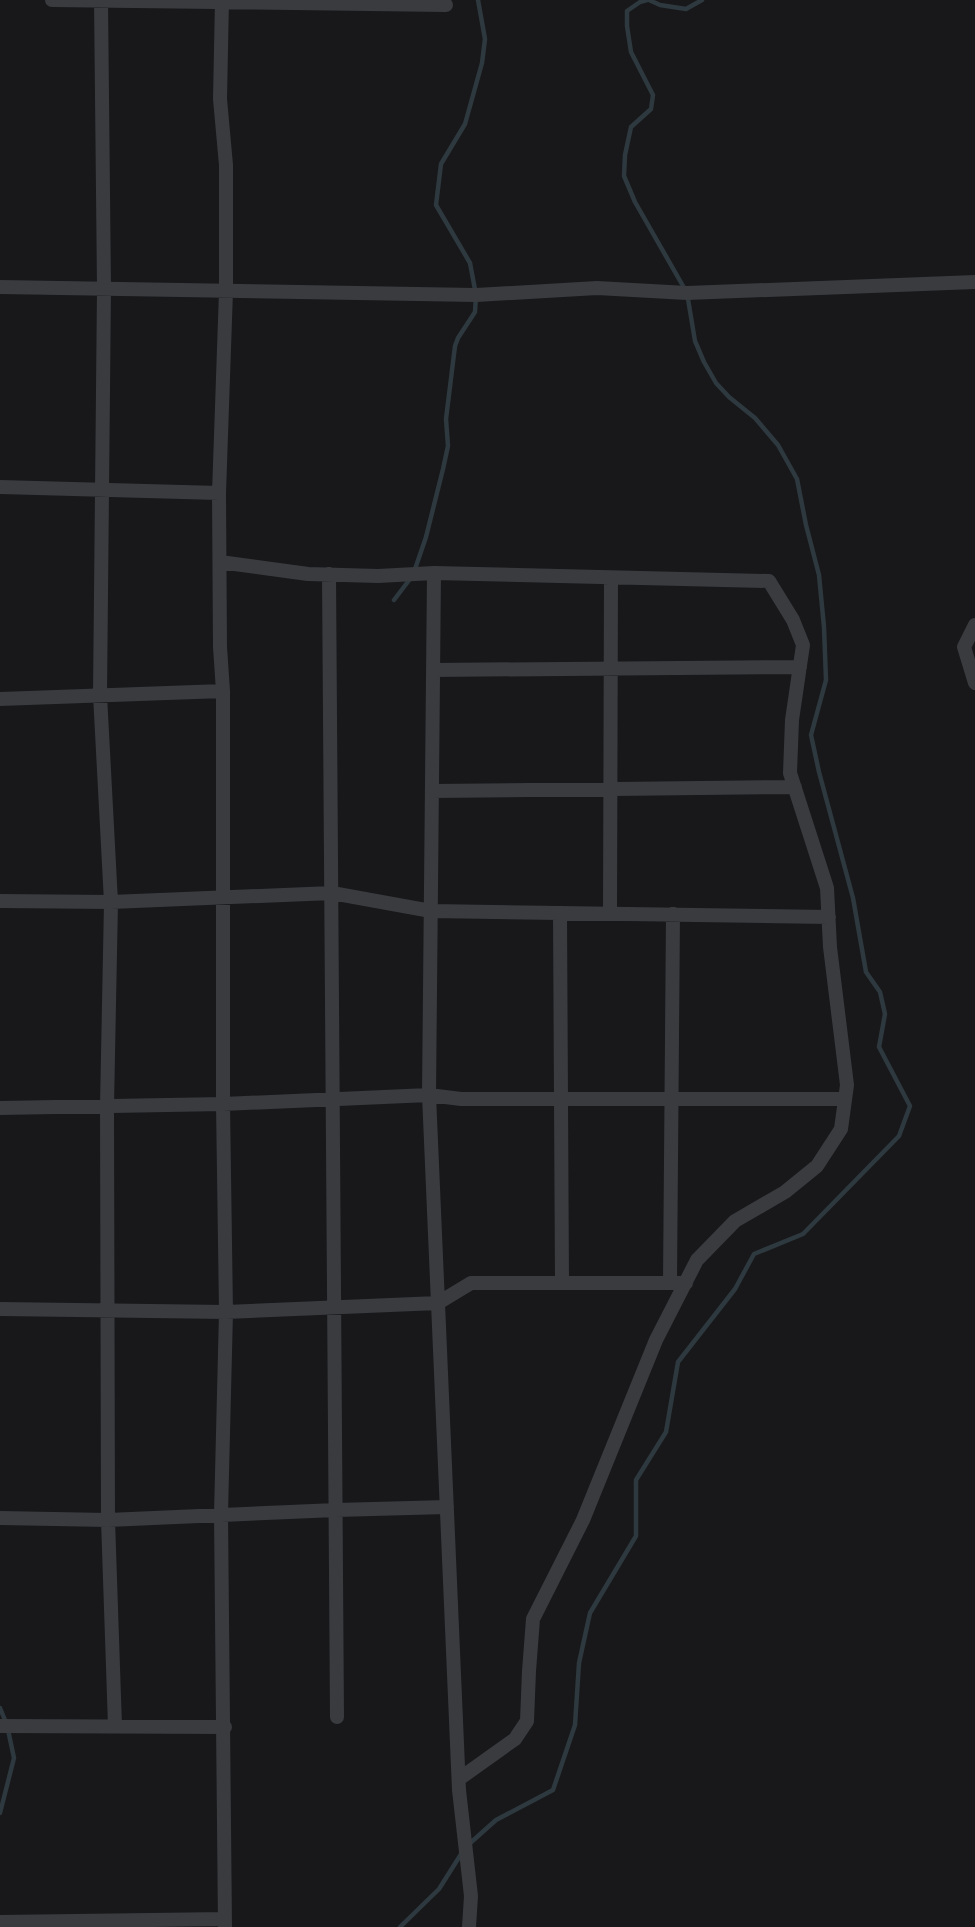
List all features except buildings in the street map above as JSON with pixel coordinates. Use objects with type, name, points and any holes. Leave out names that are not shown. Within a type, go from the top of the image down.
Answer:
[{"type":"street","points":[[52,0],[446,5]]},
{"type":"street","points":[[101,0],[104,288],[100,695],[112,902],[108,1106],[108,1520],[115,1726]]},
{"type":"street","points":[[0,1922],[226,1923],[221,1514],[226,1312],[222,897],[223,691],[220,647],[219,493],[226,291],[226,165],[220,99],[222,1]]},
{"type":"street","points":[[0,287],[476,295],[597,288],[687,293],[975,282]]},
{"type":"street","points":[[0,487],[219,493]]},
{"type":"street","points":[[220,562],[308,574],[378,576],[434,573],[769,582],[793,620],[803,645],[792,720],[790,773],[827,888],[830,947],[847,1085],[841,1129],[817,1166],[785,1192],[735,1221],[698,1260],[656,1340],[583,1520],[533,1619],[527,1721],[515,1739],[459,1779]]},
{"type":"street","points":[[434,573],[430,1095],[459,1779],[471,1896],[469,1927]]},
{"type":"street","points":[[329,574],[337,1717]]},
{"type":"street","points":[[610,913],[611,578]]},
{"type":"street","points":[[975,625],[964,647],[975,683]]},
{"type":"street","points":[[433,670],[800,667]]},
{"type":"street","points":[[0,699],[223,691]]},
{"type":"street","points":[[432,791],[794,787]]},
{"type":"street","points":[[0,901],[112,902],[332,893],[431,910],[829,917]]},
{"type":"street","points":[[560,913],[562,1284]]},
{"type":"street","points":[[670,1283],[673,914]]},
{"type":"street","points":[[0,1108],[223,1104],[430,1095],[462,1099],[845,1099]]},
{"type":"street","points":[[0,1309],[226,1312],[438,1303],[471,1283],[686,1282]]},
{"type":"street","points":[[0,1518],[108,1520],[221,1514],[447,1508]]},
{"type":"street","points":[[0,1726],[225,1727]]},
{"type":"waterway","points":[[394,600],[413,575],[426,537],[448,446],[446,419],[455,346],[475,312],[476,295],[470,263],[436,205],[441,164],[465,124],[482,63],[485,39],[478,0]]},
{"type":"waterway","points":[[468,1845],[496,1820],[553,1790],[575,1725],[579,1663],[590,1613],[636,1536],[636,1480],[666,1432],[678,1362],[735,1289],[754,1254],[803,1234],[899,1136],[910,1106],[879,1047],[885,1014],[880,992],[866,972],[853,898],[811,735],[826,680],[824,627],[819,575],[806,525],[797,479],[778,445],[755,418],[729,397],[716,383],[704,362],[695,341],[687,293],[635,202],[624,176],[625,155],[631,127],[651,109],[653,95],[631,52],[627,11],[640,2],[647,0]]},
{"type":"waterway","points":[[649,0],[660,5],[686,9],[702,0]]},
{"type":"waterway","points":[[0,1708],[7,1725],[14,1758],[0,1813]]},
{"type":"waterway","points":[[400,1927],[439,1889],[463,1851]]}]
